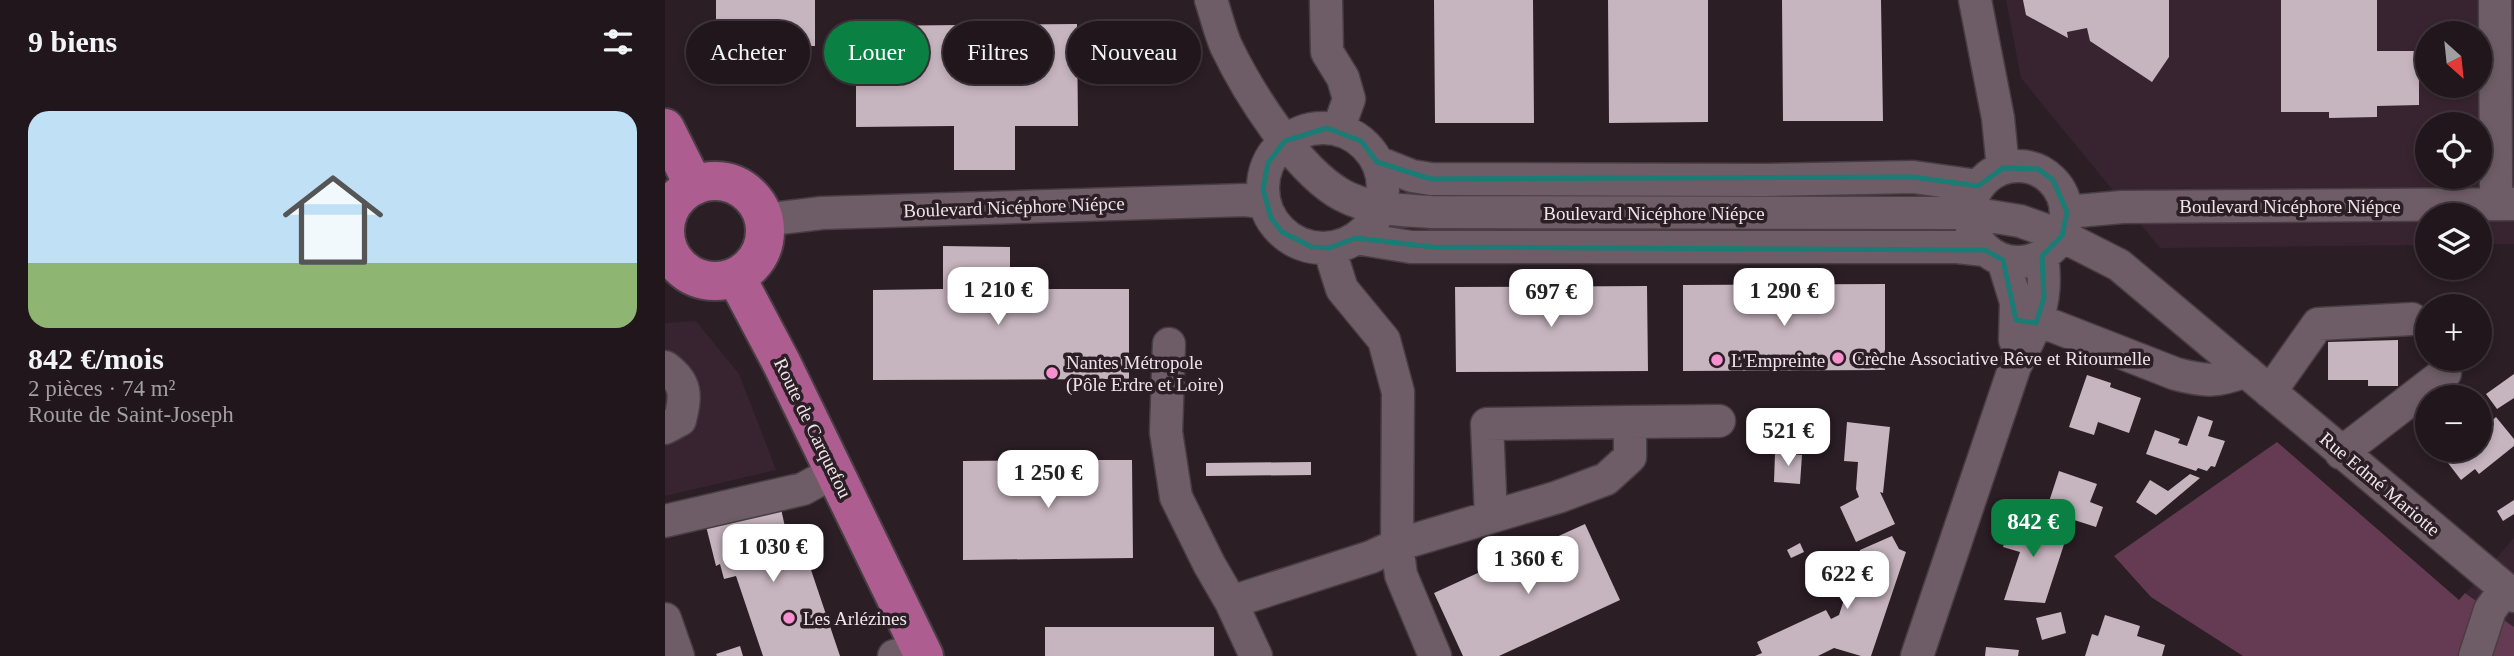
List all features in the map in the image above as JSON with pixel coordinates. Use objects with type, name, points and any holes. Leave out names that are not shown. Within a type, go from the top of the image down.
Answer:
[{"type":"main road","points":[[665,128],[694,186]]},
{"type":"main road","points":[[719,182],[731,184],[752,198],[763,220],[765,233],[757,259],[748,269],[736,276],[716,281],[695,277],[667,254],[667,216],[678,199],[694,186],[719,182]]},
{"type":"main road","name":"Route de Carquefou","points":[[736,276],[834,472],[913,654]]},
{"type":"street","name":"Boulevard Nicéphore Niépce","points":[[1211,0],[1226,45],[1266,115],[1285,141],[1315,173],[1341,194],[1379,209],[1445,212],[1974,200]]},
{"type":"street","points":[[1326,0],[1327,52],[1343,78],[1349,99],[1338,130]]},
{"type":"street","points":[[1975,0],[1998,118],[2003,167]]},
{"type":"street","points":[[2495,0],[2495,186],[2506,204]]},
{"type":"street","points":[[1265,203],[1264,176],[1268,163],[1285,141],[1294,135],[1315,128],[1338,130],[1361,141],[1377,162],[1383,185],[1379,209],[1370,225],[1342,243],[1342,289],[1384,340],[1398,392],[1397,545],[1401,575],[1435,656]]},
{"type":"street","name":"Boulevard Nicéphore Niépce","points":[[1377,162],[1412,176],[1431,179],[1765,180],[1913,177],[1974,200]]},
{"type":"street","points":[[1917,656],[2015,366],[2026,322],[2044,298],[2063,195],[2053,180],[2038,169],[2021,165],[2003,167],[1989,175],[1974,200],[1972,231],[1994,255],[2026,322]]},
{"type":"street","name":"Boulevard Nicéphore Niépce","points":[[763,220],[822,213],[1245,200],[1265,203],[1271,218],[1282,232],[1296,242],[1312,247],[1342,243],[1411,247],[1957,247],[2016,262],[2030,261],[2057,235],[2122,207],[2506,204]]},
{"type":"street","name":"Rue Edmé Mariotte","points":[[1974,200],[2119,265],[2509,593]]},
{"type":"street","points":[[2270,392],[2318,324],[2412,319]]},
{"type":"street","points":[[2026,322],[2053,326],[2176,374],[2197,379],[2220,381],[2246,371]]},
{"type":"street","points":[[1169,344],[1166,432],[1176,497],[1256,656]]},
{"type":"street","points":[[665,367],[678,376],[686,397],[680,419],[665,428]]},
{"type":"street","points":[[2341,453],[2445,373]]},
{"type":"street","points":[[1491,517],[1487,424],[1719,421]]},
{"type":"street","points":[[1231,602],[1371,558],[1397,545],[1558,497],[1606,478],[1630,457],[1630,422]]},
{"type":"street","points":[[665,522],[803,489],[834,472]]},
{"type":"street","points":[[2475,656],[2490,610],[2509,593]]},
{"type":"street","points":[[665,619],[678,656]]},
{"type":"highlighted area","points":[[1327,128],[1361,141],[1377,162],[1431,179],[1913,177],[1978,186],[2003,168],[2038,169],[2053,180],[2067,212],[2062,236],[2042,256],[2044,298],[2036,323],[2016,320],[2003,260],[1985,250],[1432,247],[1356,238],[1329,248],[1312,247],[1282,232],[1271,218],[1263,189],[1268,163],[1285,141]]},
{"type":"shaded area","points":[[2006,0],[2514,0],[2514,244],[2492,244],[2492,203],[2415,203],[2415,245],[2160,248],[2021,78]]},
{"type":"shaded area","points":[[696,321],[739,374],[776,470],[665,496],[665,323]]},
{"type":"shaded area","points":[[2277,442],[2459,600],[2465,593],[2514,627],[2514,656],[2243,656],[2151,597],[2114,556]]},
{"type":"shaded area","points":[[2514,538],[2514,627],[2466,593]]},
{"type":"building","points":[[716,0],[815,0],[815,46],[810,46],[810,21],[716,21]]},
{"type":"building","points":[[1434,0],[1533,0],[1534,123],[1435,123]]},
{"type":"building","points":[[1608,0],[1708,0],[1708,122],[1609,123]]},
{"type":"building","points":[[1782,0],[1881,0],[1883,121],[1783,121]]},
{"type":"building","points":[[2023,0],[2169,0],[2169,57],[2152,82],[2090,41],[2087,28],[2067,32],[2068,38],[2026,15]]},
{"type":"building","points":[[2281,0],[2377,0],[2377,51],[2415,51],[2415,98],[2419,98],[2419,105],[2377,106],[2377,117],[2329,118],[2329,112],[2281,112]]},
{"type":"building","points":[[1053,24],[1067,24],[1067,84],[1078,84],[1078,126],[1015,126],[1015,170],[954,170],[954,126],[856,127],[856,84],[929,84],[929,25],[943,25],[943,84],[1053,84]]},
{"type":"building","points":[[943,246],[1010,247],[1010,289],[1129,289],[1129,379],[873,380],[873,290],[943,289]]},
{"type":"building","points":[[1885,284],[1885,370],[1683,371],[1683,285]]},
{"type":"building","points":[[1647,286],[1648,371],[1456,372],[1455,287]]},
{"type":"building","points":[[2398,340],[2398,386],[2368,386],[2368,380],[2328,380],[2328,342]]},
{"type":"building","points":[[2514,374],[2514,398],[2497,409],[2492,402],[2492,390]]},
{"type":"building","points":[[2087,375],[2141,398],[2129,433],[2098,422],[2094,435],[2069,427]]},
{"type":"building","points":[[2198,416],[2213,421],[2208,436],[2225,441],[2215,467],[2211,466],[2207,471],[2198,468],[2196,471],[2146,454],[2155,430],[2180,439],[2178,443],[2187,446]]},
{"type":"building","points":[[2496,417],[2514,439],[2514,446],[2479,474],[2475,469],[2461,480],[2447,462],[2492,462],[2492,420]]},
{"type":"building","points":[[1847,422],[1890,427],[1883,493],[1880,492],[1895,524],[1856,542],[1840,507],[1859,497],[1856,489],[1858,462],[1844,461]]},
{"type":"building","points":[[1775,453],[1802,455],[1800,484],[1774,482]]},
{"type":"building","points":[[1132,460],[1133,558],[963,560],[963,461]]},
{"type":"building","points":[[1311,462],[1311,475],[1206,476],[1206,463]]},
{"type":"building","points":[[2059,471],[2097,484],[2090,502],[2103,507],[2096,527],[2046,511]]},
{"type":"building","points":[[2190,474],[2200,478],[2156,515],[2136,502],[2150,480],[2168,491]]},
{"type":"building","points":[[2514,500],[2514,514],[2503,521],[2497,511]]},
{"type":"building","name":"Les Arlézines","points":[[780,504],[792,559],[806,555],[840,656],[763,656],[736,576],[724,579],[720,564],[716,566],[705,522]]},
{"type":"building","points":[[2014,514],[2068,532],[2045,603],[2004,600],[2020,552],[2003,547]]},
{"type":"building","points":[[1585,524],[1620,600],[1499,656],[1463,656],[1434,593]]},
{"type":"building","points":[[1892,536],[1899,549],[1906,552],[1871,656],[1861,656],[1834,648],[1818,656],[1755,656],[1762,653],[1757,642],[1826,610],[1831,619],[1839,615],[1860,550]]},
{"type":"building","points":[[1800,543],[1804,552],[1791,558],[1787,550]]},
{"type":"building","points":[[2061,612],[2066,633],[2042,640],[2036,618]]},
{"type":"building","points":[[2105,615],[2140,626],[2137,636],[2165,645],[2162,656],[2085,656],[2092,634],[2098,636]]},
{"type":"building","points":[[1045,627],[1214,627],[1214,656],[1045,656]]},
{"type":"building","points":[[740,646],[743,656],[716,654]]},
{"type":"building","points":[[1986,647],[2019,650],[2018,656],[1985,656]]},
{"type":"place","name":"Crèche Associative Rêve et Ritournelle","points":[[1838,358]]},
{"type":"place","name":"L'Empreinte","points":[[1717,360]]},
{"type":"place","name":"Nantes Métropole (Pôle Erdre et Loire)","points":[[1052,373]]},
{"type":"place","name":"Les Arlézines","points":[[789,618]]}]
